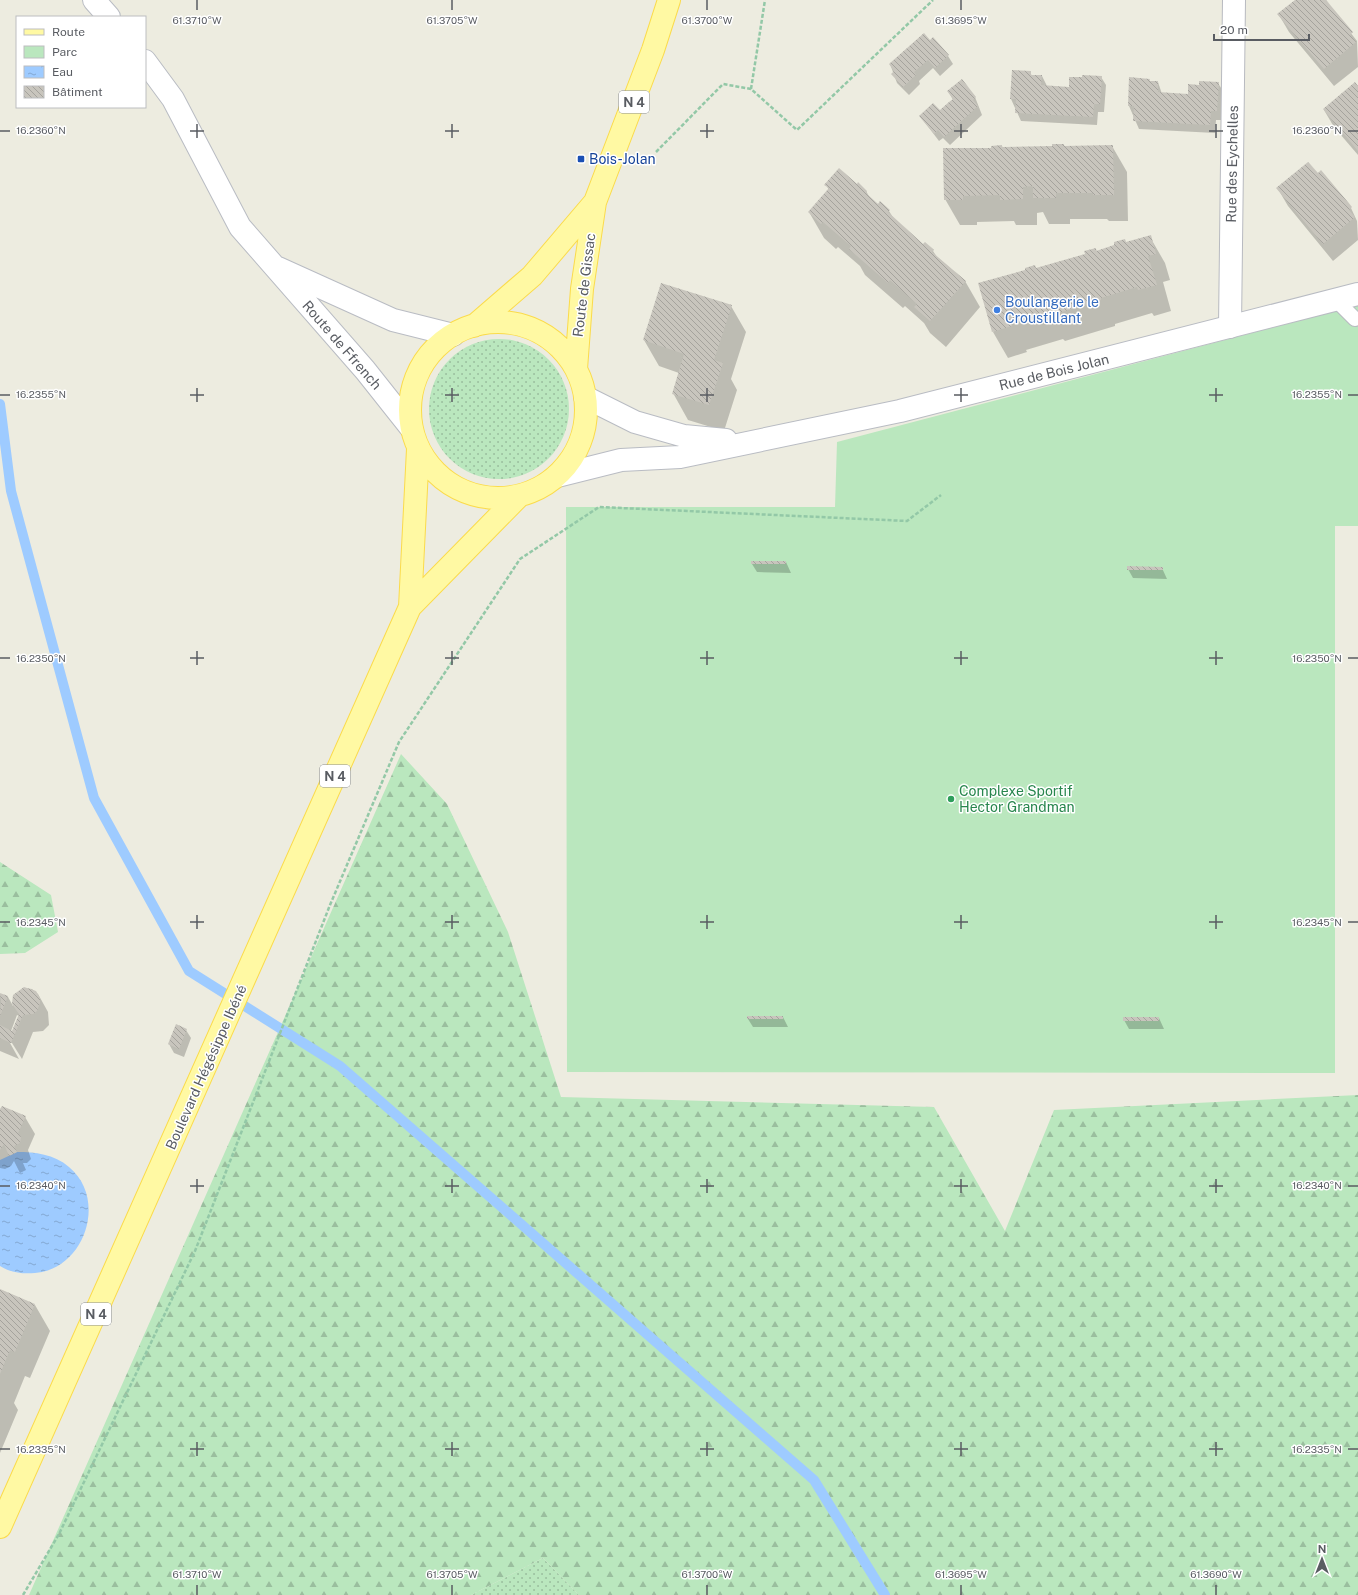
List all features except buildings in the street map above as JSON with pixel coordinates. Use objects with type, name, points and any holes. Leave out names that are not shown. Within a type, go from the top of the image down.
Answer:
[{"type":"main road","name":"Route de Gissac","points":[[576,369],[582,289],[595,202],[653,50],[670,0]]},
{"type":"main road","name":"Route de Gissac","points":[[474,326],[532,276],[595,202]]},
{"type":"main road","points":[[494,322],[514,324],[532,329],[550,339],[565,352],[576,369],[586,397],[583,435],[573,457],[557,476],[540,488],[519,496],[498,499],[472,495],[449,484],[430,467],[418,449],[411,428],[410,402],[416,375],[432,352],[453,334],[474,326],[494,322]]},
{"type":"main road","name":"Boulevard Hégésippe Ibéné","points":[[410,607],[418,449]]},
{"type":"main road","name":"Boulevard Hégésippe Ibéné","points":[[0,1527],[410,607],[519,496]]},
{"type":"street","points":[[94,0],[108,16]]},
{"type":"street","name":"Rue des Eychelles","points":[[1230,327],[1234,0]]},
{"type":"street","name":"Route de Ffrench","points":[[146,62],[173,99],[240,228],[270,264],[365,370],[411,428]]},
{"type":"street","name":"Route de Ffrench","points":[[270,264],[393,320],[453,334]]},
{"type":"street","name":"Rue de Bois Jolan","points":[[557,476],[621,460],[680,457],[900,411],[1358,294]]},
{"type":"street","name":"Rue de Bois Jolan","points":[[586,397],[635,422],[684,436],[749,442]]},
{"type":"lane","points":[[1336,300],[1355,319]]},
{"type":"path","points":[[751,89],[765,0]]},
{"type":"path","points":[[656,152],[723,84],[751,89],[797,130],[933,0]]},
{"type":"path","points":[[23,1595],[59,1534],[195,1251],[330,905],[399,742],[520,559],[599,507],[907,521],[941,495]]},
{"type":"green space","name":"Complexe Sportif Hector Grandman","points":[[1358,305],[1358,526],[1335,526],[1335,1073],[567,1072],[566,507],[835,507],[837,442]]},
{"type":"green space","points":[[506,339],[526,344],[549,359],[564,382],[568,395],[568,423],[564,436],[549,459],[526,474],[513,478],[492,479],[472,474],[449,459],[434,436],[430,423],[429,402],[434,382],[449,359],[472,344],[485,340]]},
{"type":"green space","points":[[401,754],[447,804],[508,932],[561,1097],[934,1107],[1005,1231],[1054,1110],[1358,1095],[1358,1595],[579,1595],[543,1558],[471,1595],[29,1595]]},
{"type":"green space","points":[[0,862],[51,895],[58,932],[25,953],[0,954]]},
{"type":"green space","points":[[543,1558],[579,1595],[471,1595]]},
{"type":"water","points":[[17,1152],[44,1155],[57,1159],[69,1167],[81,1181],[87,1196],[89,1214],[85,1230],[78,1246],[67,1259],[52,1269],[35,1273],[17,1272],[0,1266],[0,1160]]},
{"type":"waterway","points":[[0,404],[11,491],[94,798],[189,971],[340,1066],[814,1480],[885,1595]]},
{"type":"place","name":"Bois-Jolan","points":[[581,159]]},
{"type":"place","name":"Boulangerie le Croustillant","points":[[997,310]]},
{"type":"place","name":"Complexe Sportif Hector Grandman","points":[[951,799]]}]
